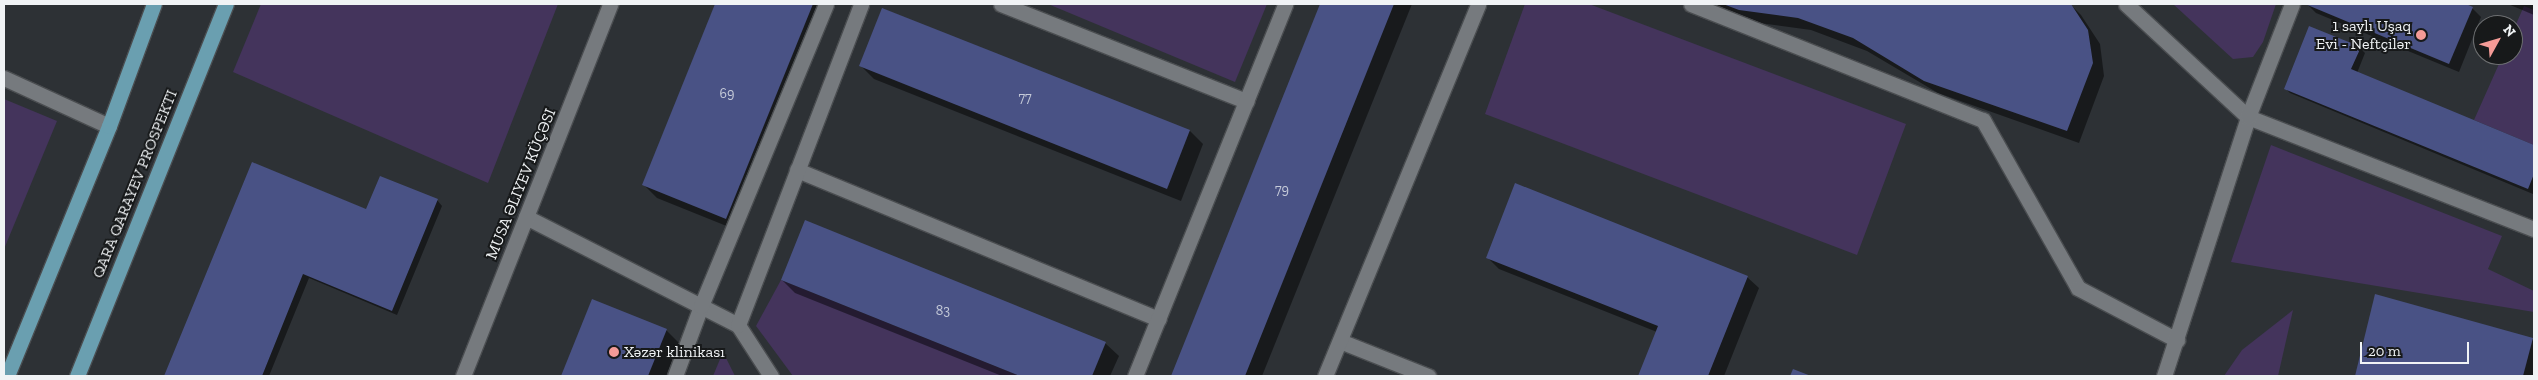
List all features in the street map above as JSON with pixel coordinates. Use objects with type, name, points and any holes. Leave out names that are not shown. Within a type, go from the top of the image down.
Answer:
[{"type":"main road","points":[[7,376],[109,126],[154,4]]},
{"type":"main road","name":"QARA QARAYEV PROSPEKTI","points":[[77,376],[226,4]]},
{"type":"street","name":"MUSA ƏLIYEV KÜÇƏSI","points":[[463,376],[610,4]]},
{"type":"street","points":[[676,376],[701,306],[826,4]]},
{"type":"street","points":[[738,325],[861,4]]},
{"type":"street","points":[[1001,4],[1246,101]]},
{"type":"street","points":[[1135,376],[1285,4]]},
{"type":"street","points":[[1325,376],[1478,4]]},
{"type":"street","points":[[1690,4],[1983,120],[2078,288],[2178,340]]},
{"type":"street","points":[[2126,4],[2248,118],[2534,229]]},
{"type":"street","points":[[2164,376],[2178,340],[2248,118],[2292,4]]},
{"type":"street","points":[[4,78],[109,126]]},
{"type":"street","points":[[797,170],[1158,318]]},
{"type":"street","points":[[526,217],[738,325],[771,376]]},
{"type":"street","points":[[1340,341],[1428,376]]},
{"type":"shaded area","points":[[261,4],[558,4],[488,183],[233,72]]},
{"type":"shaded area","points":[[1048,4],[1267,4],[1235,82]]},
{"type":"shaded area","points":[[1525,4],[1589,4],[1906,124],[1857,255],[1485,114]]},
{"type":"shaded area","points":[[2173,4],[2276,4],[2263,42],[2253,57],[2233,59]]},
{"type":"shaded area","points":[[2524,6],[2534,10],[2534,145],[2474,120],[2499,65],[2523,65],[2523,15],[2520,15]]},
{"type":"shaded area","points":[[4,99],[57,121],[4,249]]},
{"type":"shaded area","points":[[2271,145],[2502,236],[2488,269],[2534,291],[2534,312],[2231,262]]},
{"type":"shaded area","points":[[781,280],[1020,376],[793,376],[756,326]]},
{"type":"shaded area","points":[[2293,310],[2278,376],[2224,376],[2242,350]]},
{"type":"shaded area","points":[[723,352],[735,376],[713,376]]},
{"type":"building","points":[[715,4],[813,4],[726,219],[642,185]]},
{"type":"building","points":[[1320,4],[1394,4],[1245,376],[1171,376]]},
{"type":"building","points":[[1723,4],[2071,4],[2088,30],[2093,63],[2067,131],[1924,81],[1853,38],[1798,18],[1739,10]]},
{"type":"building","name":"1 saylı Uşaq Evi - Neftçilər","points":[[2305,4],[2466,4],[2473,7],[2449,64]]},
{"type":"building","points":[[882,8],[1190,130],[1167,189],[859,66]]},
{"type":"building","points":[[2309,26],[2361,47],[2351,69],[2534,145],[2534,174],[2528,189],[2284,89]]},
{"type":"building","points":[[252,162],[366,209],[380,176],[438,199],[392,311],[303,274],[262,376],[164,376]]},
{"type":"building","points":[[1515,183],[1748,276],[1708,376],[1638,376],[1658,326],[1486,258]]},
{"type":"building","points":[[805,220],[1106,342],[1092,376],[1020,376],[781,280]]},
{"type":"building","points":[[2375,294],[2533,338],[2523,376],[2355,376]]},
{"type":"building","name":"Xəzər klinikası","points":[[592,299],[667,329],[648,376],[561,376]]},
{"type":"building","points":[[1793,369],[1811,376],[1790,376]]},
{"type":"place","name":"1 saylı Uşaq Evi - Neftçilər","points":[[2421,35]]},
{"type":"place","name":"Xəzər klinikası","points":[[614,352]]}]
